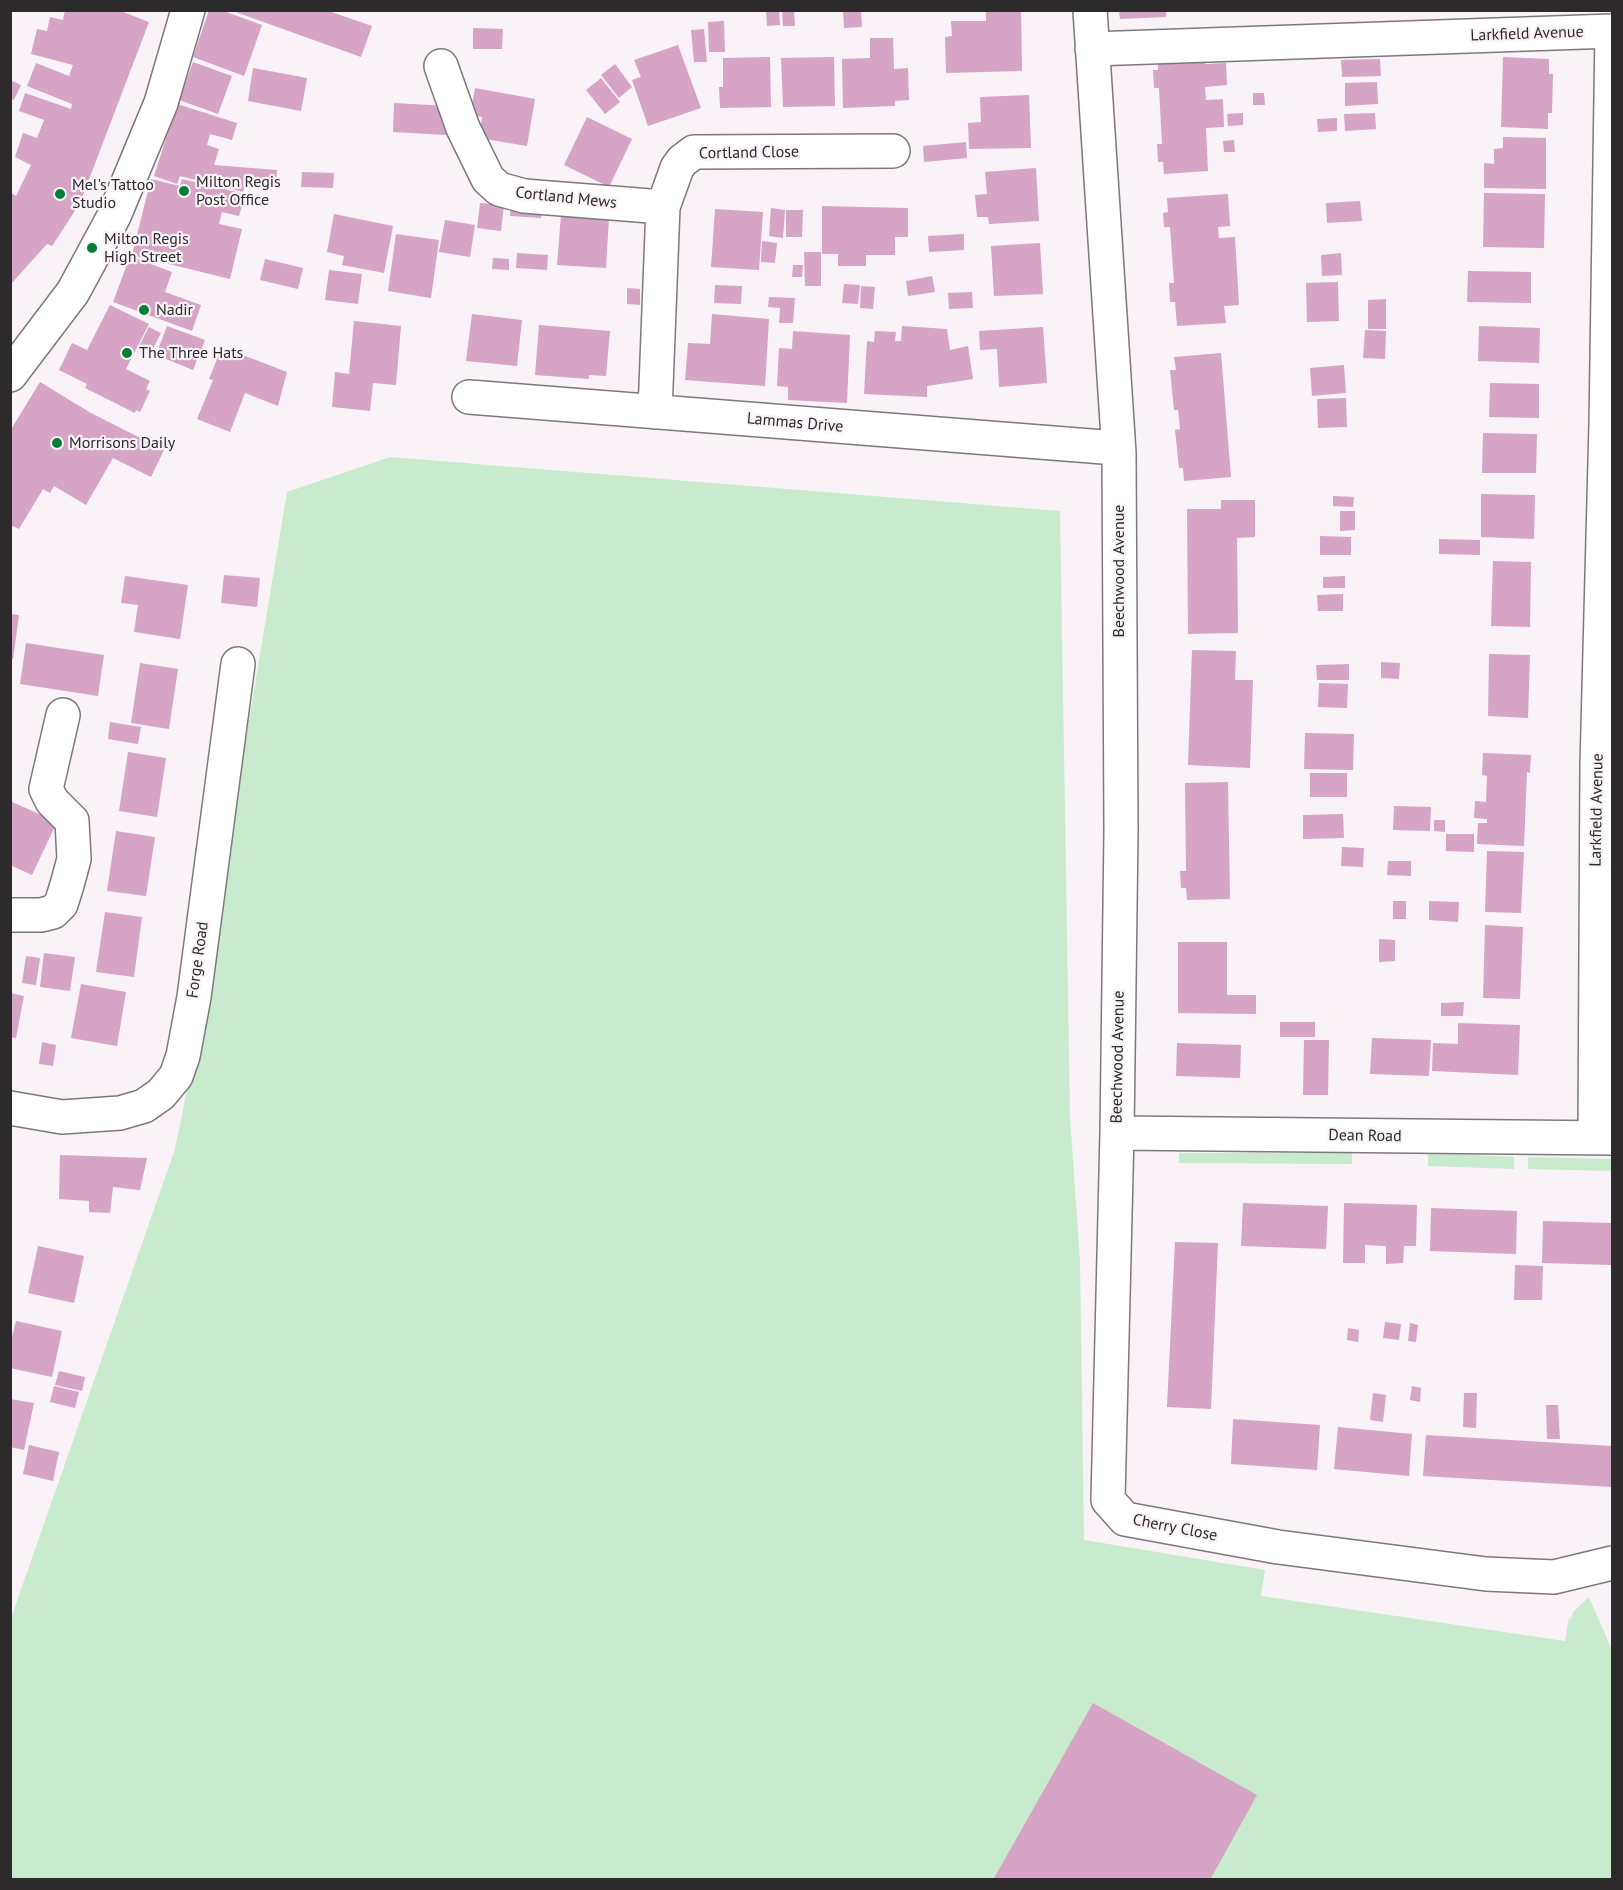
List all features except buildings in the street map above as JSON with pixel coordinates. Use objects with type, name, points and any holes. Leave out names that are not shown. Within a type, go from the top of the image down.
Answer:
[{"type":"street","points":[[10,375],[72,292],[114,216],[161,103],[188,10]]},
{"type":"street","name":"Beechwood Avenue","points":[[1090,10],[1119,453],[1121,831],[1117,1133]]},
{"type":"street","name":"Larkfield Avenue","points":[[1092,49],[1612,31],[1609,424],[1597,765],[1604,1138]]},
{"type":"street","name":"Cortland Mews","points":[[441,66],[463,128],[488,179],[499,189],[524,196],[663,207]]},
{"type":"street","name":"Cortland Close","points":[[655,412],[663,207],[677,168],[682,161],[694,152],[893,151]]},
{"type":"street","name":"Lammas Drive","points":[[469,398],[1116,448],[1119,453]]},
{"type":"street","name":"Forge Road","points":[[10,1108],[62,1117],[120,1113],[144,1106],[161,1094],[176,1076],[183,1056],[194,997],[238,664]]},
{"type":"street","points":[[10,915],[40,915],[53,912],[61,904],[74,859],[72,821],[51,801],[46,789],[63,715]]},
{"type":"street","name":"Dean Road","points":[[1117,1133],[1604,1138]]},
{"type":"street","name":"Cherry Close","points":[[1117,1133],[1108,1500],[1125,1519],[1278,1547],[1486,1574],[1554,1577],[1612,1563]]},
{"type":"green space","points":[[390,457],[1060,511],[1070,1117],[1080,1261],[1084,1540],[1265,1570],[1261,1596],[1565,1641],[1569,1616],[1570,1621],[1573,1612],[1589,1597],[1612,1650],[1612,1879],[11,1880],[11,1618],[174,1152],[215,925],[287,492]]},
{"type":"green space","points":[[1179,1153],[1352,1153],[1352,1164],[1179,1163]]},
{"type":"green space","points":[[1428,1153],[1514,1157],[1514,1169],[1428,1166]]},
{"type":"green space","points":[[1528,1157],[1612,1159],[1612,1171],[1528,1169]]},
{"type":"place","name":"Milton Regis Post Office","points":[[184,191]]},
{"type":"place","name":"Mel's Tattoo Studio","points":[[60,194]]},
{"type":"place","name":"Milton Regis High Street","points":[[92,248]]},
{"type":"place","name":"Nadir","points":[[144,310]]},
{"type":"place","name":"The Three Hats","points":[[127,353]]},
{"type":"place","name":"Morrisons Daily","points":[[57,443]]}]
